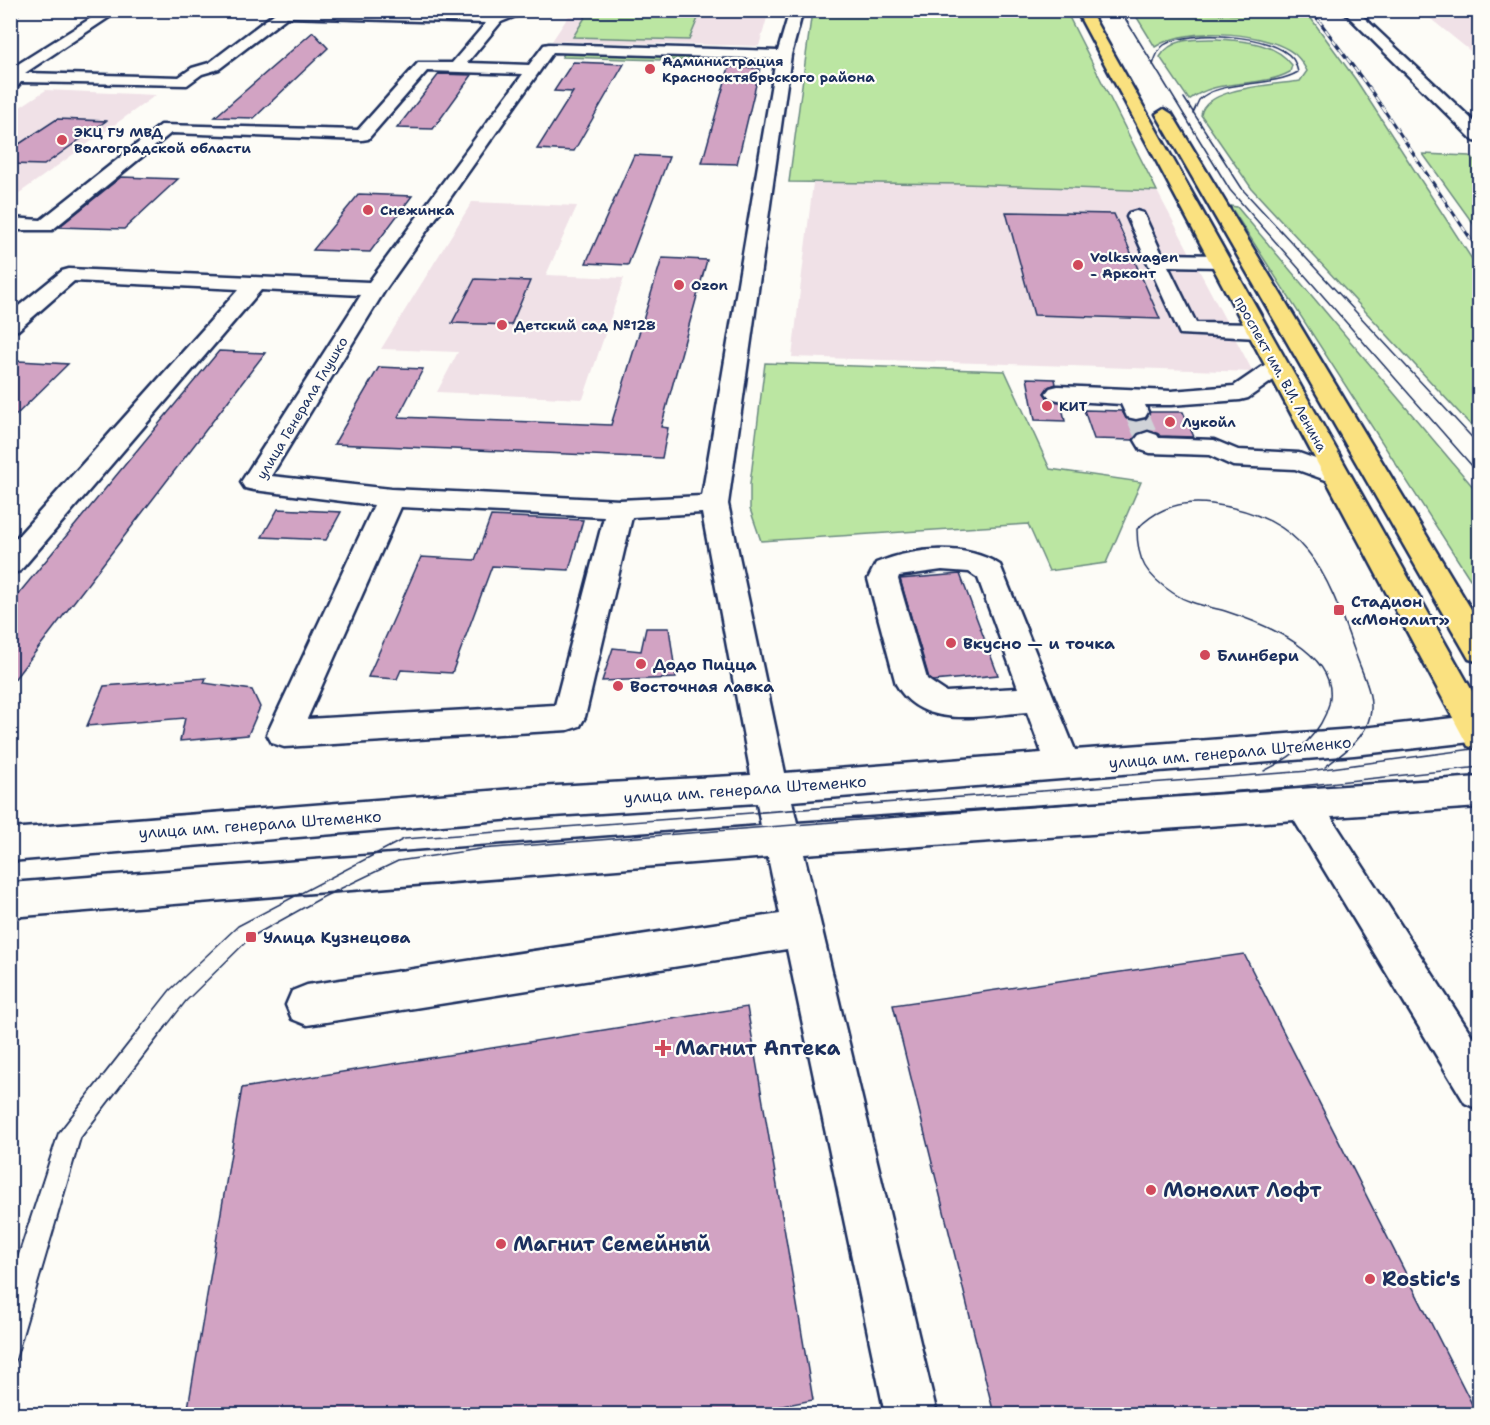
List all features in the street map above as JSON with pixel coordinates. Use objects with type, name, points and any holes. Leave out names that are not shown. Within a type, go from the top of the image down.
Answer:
[{"type":"main road","name":"проспект им. В.И. Ленина","points":[[1082,10],[1478,731]]},
{"type":"main road","name":"проспект им. В.И. Ленина","points":[[1103,10],[1479,651]]},
{"type":"street","points":[[10,14],[16,10]]},
{"type":"street","points":[[114,10],[20,69],[13,81],[182,82],[197,71],[214,66],[287,12],[496,19],[525,10]]},
{"type":"street","points":[[797,10],[784,55],[714,504],[757,725],[911,1414]]},
{"type":"street","points":[[1348,10],[1396,58],[1454,110],[1479,137]]},
{"type":"street","points":[[456,67],[496,19]]},
{"type":"street","name":"улица Генерала Глушко","points":[[714,504],[620,509],[391,498],[254,482],[375,289],[549,48],[784,55]]},
{"type":"street","points":[[10,224],[45,226],[167,128],[362,135],[423,66],[533,70]]},
{"type":"street","points":[[1454,110],[1479,110]]},
{"type":"street","points":[[1136,217],[1188,329],[1257,331]]},
{"type":"street","points":[[1155,260],[1219,261]]},
{"type":"street","points":[[10,325],[69,275],[375,289]]},
{"type":"street","points":[[10,564],[255,284]]},
{"type":"street","points":[[1058,393],[1133,405],[1171,398],[1240,393],[1277,367]]},
{"type":"street","points":[[1148,440],[1150,446],[1214,448],[1233,458],[1299,461],[1337,476]]},
{"type":"street","points":[[391,498],[284,734],[568,717],[620,509]]},
{"type":"street","points":[[1038,699],[945,705],[919,692],[912,684],[883,579],[886,570],[896,565],[959,560],[977,564],[990,572],[1064,765]]},
{"type":"street","name":"улица им. генерала Штеменко","points":[[10,845],[538,802],[772,788],[1478,731]]},
{"type":"street","points":[[10,900],[217,887],[356,872],[783,840],[1479,792]]},
{"type":"street","points":[[1303,804],[1479,1088]]},
{"type":"street","points":[[307,1005],[802,928]]},
{"type":"shaded area","points":[[572,11],[769,11],[759,46],[552,41]]},
{"type":"shaded area","points":[[1421,11],[1479,11],[1479,58]]},
{"type":"shaded area","points":[[46,90],[156,95],[11,199],[11,113]]},
{"type":"shaded area","points":[[813,183],[964,184],[1157,191],[1253,372],[792,357]]},
{"type":"shaded area","name":"Детский сад №128","points":[[472,202],[577,206],[546,275],[624,278],[583,399],[437,392],[458,352],[381,349]]},
{"type":"green space","points":[[589,11],[701,11],[689,40],[573,37]]},
{"type":"green space","points":[[812,11],[1066,11],[1157,191],[964,184],[789,182]]},
{"type":"green space","points":[[1133,11],[1310,17],[1356,80],[1479,270],[1479,434],[1252,189],[1201,115],[1205,106],[1215,98],[1227,93],[1300,81],[1307,71],[1300,59],[1292,52],[1275,44],[1241,35],[1185,36],[1155,47]]},
{"type":"green space","points":[[1218,39],[1268,47],[1285,57],[1292,65],[1290,72],[1265,80],[1212,88],[1189,100],[1160,57],[1171,46],[1186,40]]},
{"type":"green space","points":[[567,49],[664,52],[660,60],[562,57]]},
{"type":"green space","points":[[669,52],[759,55],[757,63],[666,60]]},
{"type":"green space","points":[[1423,154],[1470,156],[1479,166],[1479,232]]},
{"type":"green space","points":[[1230,206],[1237,207],[1479,494],[1479,579],[1470,579]]},
{"type":"green space","points":[[765,363],[1005,371],[1050,469],[1141,482],[1106,563],[1049,571],[1028,524],[761,541],[750,509],[750,484]]},
{"type":"building","points":[[313,32],[328,48],[254,118],[215,117]]},
{"type":"building","points":[[573,62],[624,64],[574,151],[537,149],[573,92],[554,91]]},
{"type":"building","points":[[729,67],[760,68],[737,164],[702,163]]},
{"type":"building","points":[[439,74],[472,75],[433,129],[397,128]]},
{"type":"building","name":"ЭКЦ ГУ МВД Волгоградской области","points":[[57,119],[106,121],[44,165],[10,164],[10,150]]},
{"type":"building","points":[[634,155],[669,157],[628,265],[586,263]]},
{"type":"building","points":[[121,177],[178,179],[124,229],[59,227]]},
{"type":"building","points":[[359,194],[412,196],[370,252],[313,250]]},
{"type":"building","name":"Volkswagen - Арконт","points":[[1006,212],[1114,214],[1160,319],[1034,315]]},
{"type":"building","points":[[662,258],[707,260],[661,427],[668,428],[662,458],[334,444],[379,367],[423,369],[398,417],[611,425]]},
{"type":"building","points":[[475,279],[530,281],[511,325],[452,323]]},
{"type":"building","points":[[219,351],[265,353],[10,685],[10,604]]},
{"type":"building","points":[[19,361],[68,364],[10,421],[10,369]]},
{"type":"building","name":"КИТ","points":[[1027,378],[1055,379],[1056,384],[1048,387],[1044,393],[1049,400],[1061,402],[1065,421],[1035,420]]},
{"type":"building","points":[[1084,410],[1122,411],[1127,419],[1136,421],[1145,419],[1150,412],[1183,412],[1194,437],[1160,436],[1147,430],[1138,433],[1133,440],[1094,439]]},
{"type":"building","points":[[278,509],[341,512],[326,540],[262,537]]},
{"type":"building","points":[[491,516],[583,520],[569,570],[492,566],[452,673],[401,670],[397,679],[368,677],[421,557],[475,560]]},
{"type":"building","name":"Вкусно — и точка","points":[[960,574],[998,675],[933,681],[929,678],[900,579]]},
{"type":"building","name":"Додо Пицца","points":[[646,628],[669,628],[676,678],[602,681],[613,648],[641,651]]},
{"type":"building","points":[[206,678],[204,683],[252,690],[260,707],[248,735],[180,741],[185,718],[87,726],[104,686]]},
{"type":"building","name":"Монолит Лофт","points":[[1244,954],[1477,1414],[994,1414],[893,1005]]},
{"type":"building","name":"Магнит Семейный","points":[[747,1007],[813,1400],[741,1414],[187,1414],[242,1088]]},
{"type":"tunnel","points":[[1136,412],[1148,440]]},
{"type":"tram line","points":[[1120,10],[1153,64]]},
{"type":"tram line","points":[[1153,64],[1158,51],[1164,45],[1176,40],[1211,36],[1250,39],[1268,44],[1283,51],[1294,60],[1298,72],[1274,80],[1218,89],[1199,100],[1193,112]]},
{"type":"tram line","points":[[1153,64],[1230,190],[1480,475]]},
{"type":"tram line","points":[[1184,98],[1193,112]]},
{"type":"tram line","points":[[1193,112],[1243,190],[1480,446]]},
{"type":"tram line","points":[[1264,771],[1295,752],[1312,736],[1325,716],[1329,704],[1329,686],[1323,670],[1311,655],[1295,643],[1259,623],[1185,600],[1156,580],[1141,559],[1137,529],[1153,516],[1171,507],[1191,503],[1212,504],[1245,511],[1271,522],[1292,536],[1309,553],[1323,574],[1364,677],[1371,701],[1370,716],[1363,732],[1325,767]]},
{"type":"tram line","points":[[140,1028],[170,990],[238,926],[404,839],[1309,771],[1480,748]]},
{"type":"tram line","points":[[165,1028],[186,1001],[251,937],[323,897],[398,861],[480,849],[1291,787],[1480,767]]},
{"type":"tram line","points":[[10,1279],[58,1133],[141,1027]]},
{"type":"tram line","points":[[10,1380],[81,1138],[166,1027]]},
{"type":"railway","points":[[1311,10],[1372,92],[1480,253]]},
{"type":"place","name":"Администрация Краснооктябрьского района","points":[[650,69]]},
{"type":"place","name":"ЭКЦ ГУ МВД Волгоградской области","points":[[62,140]]},
{"type":"place","name":"Снежинка","points":[[368,210]]},
{"type":"place","name":"Volkswagen - Арконт","points":[[1078,265]]},
{"type":"place","name":"Ozon","points":[[679,285]]},
{"type":"place","name":"Детский сад №128","points":[[502,325]]},
{"type":"place","name":"КИТ","points":[[1047,406]]},
{"type":"place","name":"Лукойл","points":[[1170,422]]},
{"type":"place","name":"Стадион «Монолит»","points":[[1339,610]]},
{"type":"place","name":"Вкусно — и точка","points":[[951,643]]},
{"type":"place","name":"Блинбери","points":[[1205,655]]},
{"type":"place","name":"Додо Пицца","points":[[641,664]]},
{"type":"place","name":"Восточная лавка","points":[[618,686]]},
{"type":"place","name":"Улица Кузнецова","points":[[251,937]]},
{"type":"place","name":"Магнит Аптека","points":[[663,1048]]},
{"type":"place","name":"Монолит Лофт","points":[[1151,1190]]},
{"type":"place","name":"Магнит Семейный","points":[[501,1244]]},
{"type":"place","name":"Rostic's","points":[[1370,1279]]}]
